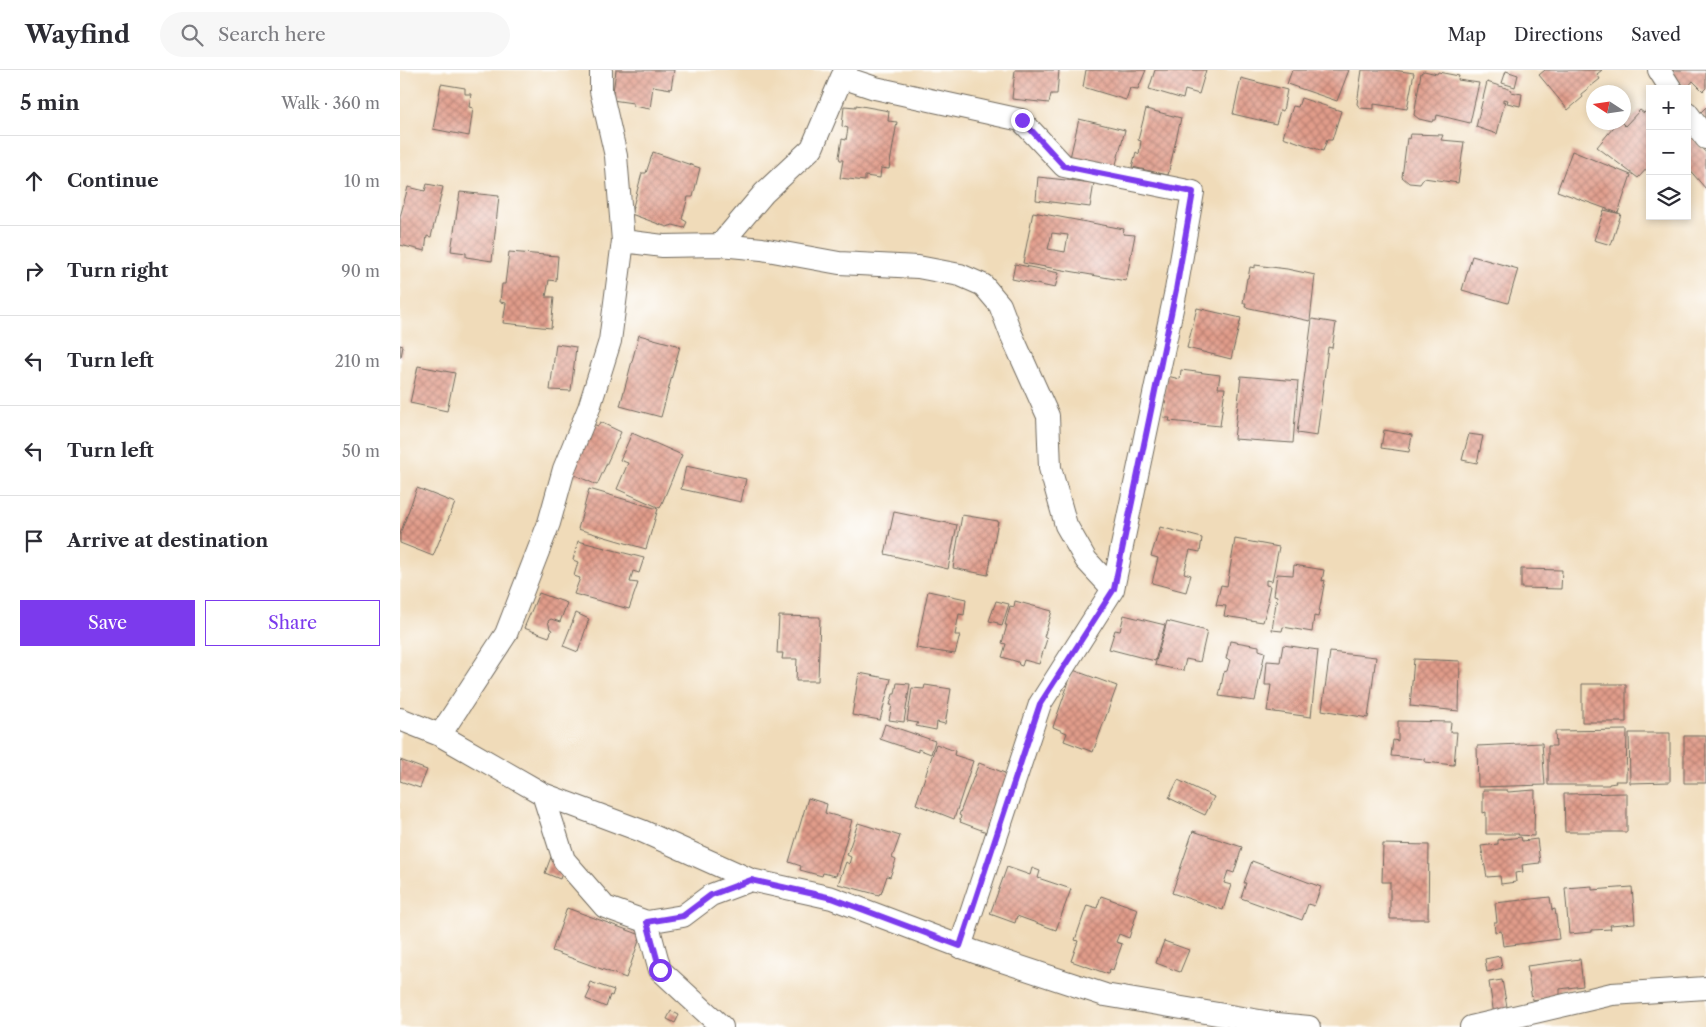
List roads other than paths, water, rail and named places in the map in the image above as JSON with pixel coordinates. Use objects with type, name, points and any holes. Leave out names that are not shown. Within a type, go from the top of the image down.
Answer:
[{"type":"street","points":[[440,735],[506,634],[549,523],[564,468],[588,408],[610,341],[623,241],[616,156],[600,91],[601,70]]},
{"type":"street","points":[[1659,70],[1668,85]]},
{"type":"street","points":[[720,246],[764,193],[812,148],[844,73],[875,88],[1022,120],[1064,166],[1193,192],[1176,290],[1114,589],[1040,704],[960,946]]},
{"type":"street","points":[[1691,118],[1706,138]]},
{"type":"street","points":[[623,241],[663,246],[720,246],[762,249],[839,262],[918,267],[960,275],[983,285],[1000,305],[1010,334],[1048,416],[1050,468],[1066,525],[1086,560],[1114,589]]},
{"type":"street","points":[[400,719],[440,735],[543,794],[642,831],[751,880],[832,898],[960,946],[1105,995],[1276,1024],[1308,1027]]},
{"type":"street","points":[[543,794],[564,860],[605,907],[647,922],[683,916],[711,895],[751,880]]},
{"type":"street","points":[[647,922],[660,970],[722,1027]]},
{"type":"street","points":[[1471,1027],[1612,994],[1706,988]]}]
